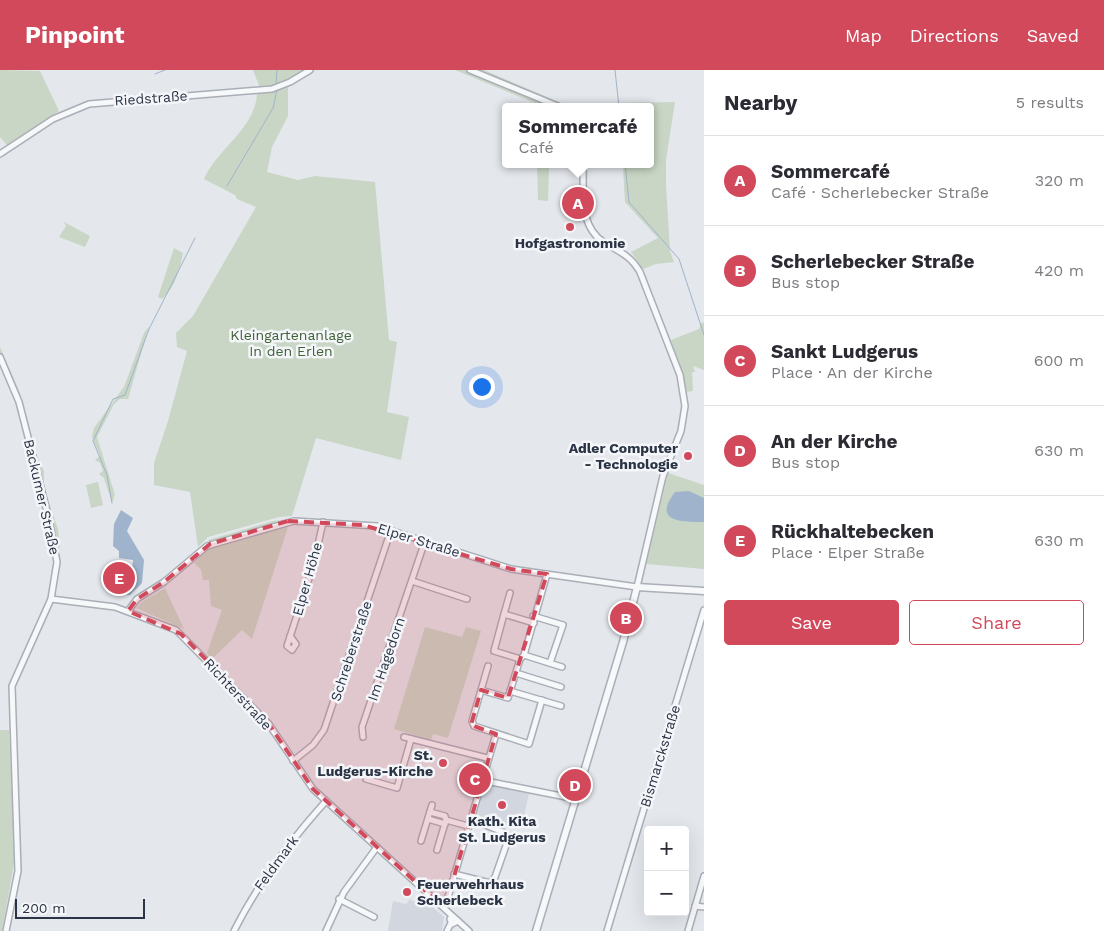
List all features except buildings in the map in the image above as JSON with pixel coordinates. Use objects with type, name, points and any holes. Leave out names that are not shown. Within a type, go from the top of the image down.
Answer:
[{"type":"street","name":"Riedstraße","points":[[0,154],[53,119],[89,104],[276,87],[310,70]]},
{"type":"street","points":[[470,70],[550,103]]},
{"type":"street","points":[[536,931],[623,642],[663,476],[683,424],[684,393],[640,272],[629,257],[602,242],[588,225],[585,213],[583,168]]},
{"type":"street","name":"Backumer Straße","points":[[0,357],[19,402],[55,546],[57,562],[51,599],[12,686],[18,871],[6,931]]},
{"type":"street","name":"Elper Straße","points":[[128,611],[137,598],[164,582],[207,546],[288,522],[323,522],[377,526],[511,569],[637,587],[704,591]]},
{"type":"street","name":"Elper Höhe","points":[[290,636],[314,563],[323,522]]},
{"type":"street","name":"Schreberstraße","points":[[293,761],[313,746],[324,730],[392,530]]},
{"type":"street","name":"Im Hagedorn","points":[[363,737],[362,727],[425,541]]},
{"type":"street","points":[[481,690],[508,698],[534,623],[534,616],[547,574]]},
{"type":"street","points":[[412,581],[467,599]]},
{"type":"street","points":[[510,593],[494,651],[562,667]]},
{"type":"street","name":"Richterstraße","points":[[51,599],[111,606],[170,626],[181,634],[264,719],[308,784],[469,931]]},
{"type":"street","name":"Bismarckstraße","points":[[607,931],[704,610]]},
{"type":"street","points":[[504,614],[534,623]]},
{"type":"street","points":[[534,616],[562,625],[550,663]]},
{"type":"street","points":[[488,666],[472,724],[529,744],[542,700]]},
{"type":"street","points":[[516,672],[561,687]]},
{"type":"street","points":[[510,691],[561,706]]},
{"type":"street","points":[[441,905],[448,897],[487,758],[496,734]]},
{"type":"street","points":[[404,737],[487,758]]},
{"type":"street","points":[[366,779],[397,788],[411,739]]},
{"type":"street","points":[[481,780],[576,800]]},
{"type":"street","name":"Feldmark","points":[[234,931],[264,877],[293,839],[326,801]]},
{"type":"street","points":[[421,841],[432,806]]},
{"type":"street","points":[[430,812],[445,816],[437,850]]},
{"type":"street","points":[[428,819],[468,826]]},
{"type":"street","points":[[470,819],[487,824],[507,835],[508,840],[493,881],[495,887]]},
{"type":"street","points":[[326,931],[340,899],[376,847]]},
{"type":"street","points":[[454,874],[486,883],[493,881]]},
{"type":"street","points":[[688,931],[704,876]]},
{"type":"street","points":[[340,899],[374,917]]},
{"type":"street","points":[[695,906],[704,907]]},
{"type":"street","points":[[447,931],[452,916]]},
{"type":"street","points":[[451,923],[456,924],[458,922]]},
{"type":"highlighted area","points":[[288,521],[363,525],[511,569],[547,574],[508,698],[481,690],[471,725],[496,734],[448,897],[441,905],[313,789],[268,723],[181,634],[128,611],[137,599],[164,582],[210,544]]},
{"type":"shaded area","name":"Kath. Kita St. Ludgerus","points":[[488,785],[529,793],[523,820],[520,819],[519,823],[509,821],[507,825],[475,817],[482,792],[486,792]]},
{"type":"shaded area","points":[[421,897],[444,917],[442,931],[388,931],[393,901],[406,904],[410,899],[416,903]]},
{"type":"green space","points":[[0,70],[40,71],[59,111],[7,145],[0,137]]},
{"type":"green space","points":[[253,70],[306,70],[279,84],[260,88]]},
{"type":"green space","points":[[455,70],[484,70],[561,103],[534,103]]},
{"type":"green space","name":"Kleingartenanlage In den Erlen","points":[[288,86],[288,116],[272,147],[267,172],[298,180],[315,176],[375,182],[389,340],[397,342],[387,412],[409,417],[401,460],[316,438],[292,516],[279,517],[208,537],[198,547],[190,492],[154,485],[154,463],[168,421],[187,351],[177,347],[176,333],[193,316],[256,207],[237,199],[235,195],[204,179],[210,168],[250,117],[255,106],[257,93]]},
{"type":"green space","points":[[675,102],[666,160],[670,251],[674,262],[656,264],[643,269],[631,252],[658,238],[625,202],[623,168],[654,168],[654,103],[618,103]]},
{"type":"green space","points":[[537,168],[549,168],[548,201],[538,200]]},
{"type":"green space","points":[[64,222],[90,236],[85,247],[59,237],[66,226]]},
{"type":"green space","points":[[174,248],[183,253],[182,259],[174,284],[162,299],[158,297]]},
{"type":"green space","points":[[702,322],[704,323],[704,370],[693,366],[695,372],[692,372],[693,391],[687,392],[671,340],[699,329]]},
{"type":"green space","points":[[149,326],[128,399],[120,399],[114,404],[97,437],[115,495],[112,503],[104,478],[99,474],[103,471],[100,463],[95,460],[100,456],[92,437],[94,428],[124,387],[144,333]]},
{"type":"green space","points":[[0,347],[20,393],[21,405],[28,422],[33,447],[44,471],[44,489],[58,529],[60,547],[51,547],[17,405],[0,362]]},
{"type":"green space","points":[[668,473],[704,485],[704,569],[646,564]]},
{"type":"green space","points":[[98,482],[103,505],[91,508],[86,485]]},
{"type":"green space","points":[[299,518],[328,520],[293,519],[210,542],[208,540],[273,521]]},
{"type":"green space","points":[[288,527],[252,639],[242,630],[212,659],[207,653],[222,610],[211,606],[209,580],[203,580],[201,570],[194,563],[209,549]]},
{"type":"green space","points":[[165,588],[184,629],[136,608],[142,602]]},
{"type":"green space","points":[[425,627],[462,637],[466,627],[481,631],[448,738],[433,734],[431,740],[394,729]]},
{"type":"green space","points":[[0,730],[9,730],[15,858],[2,931],[0,931]]},
{"type":"water","points":[[689,491],[704,498],[704,522],[687,522],[668,515],[669,502],[675,492]]},
{"type":"water","points":[[121,510],[133,518],[127,531],[144,560],[142,583],[130,595],[114,594],[115,581],[131,583],[133,560],[119,558],[119,551],[113,546],[114,524]]},
{"type":"waterway","points":[[155,74],[165,70]]},
{"type":"waterway","points":[[276,86],[277,70]]},
{"type":"waterway","points":[[615,70],[619,103]]},
{"type":"waterway","points":[[227,186],[273,108],[277,90]]},
{"type":"waterway","points":[[625,168],[629,202],[679,259],[704,335]]},
{"type":"waterway","points":[[112,503],[107,475],[93,441],[113,399],[125,395],[149,329],[195,238]]},
{"type":"place","name":"Sommercafé","points":[[578,203]]},
{"type":"place","name":"Hofgastronomie","points":[[570,227]]},
{"type":"place","name":"Adler Computer - Technologie","points":[[688,456]]},
{"type":"place","name":"Rückhaltebecken","points":[[119,578]]},
{"type":"place","name":"Scherlebecker Straße","points":[[626,618]]},
{"type":"place","name":"St. Ludgerus-Kirche","points":[[443,763]]},
{"type":"place","name":"Sankt Ludgerus","points":[[475,779]]},
{"type":"place","name":"An der Kirche","points":[[575,785]]},
{"type":"place","name":"Kath. Kita St. Ludgerus","points":[[502,805]]},
{"type":"place","name":"Feuerwehrhaus Scherlebeck","points":[[407,892]]}]
